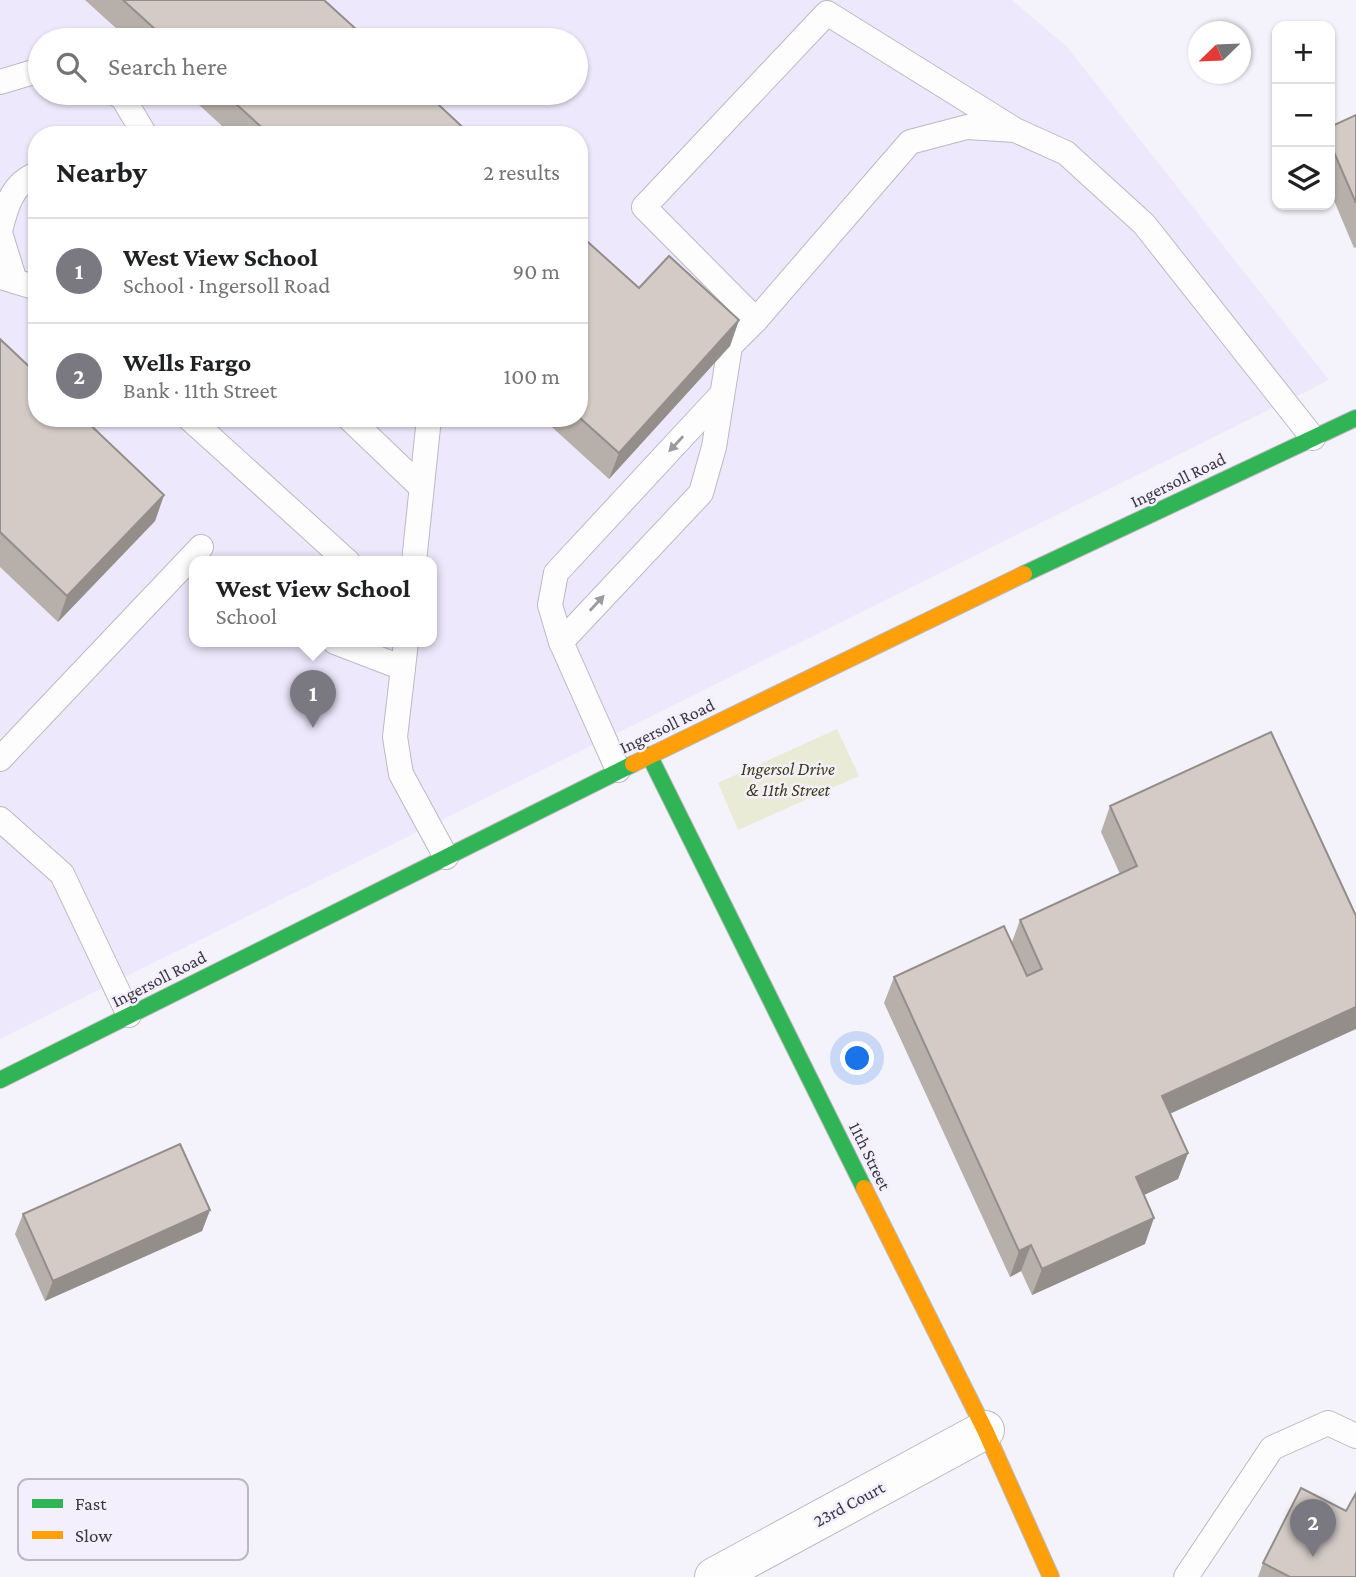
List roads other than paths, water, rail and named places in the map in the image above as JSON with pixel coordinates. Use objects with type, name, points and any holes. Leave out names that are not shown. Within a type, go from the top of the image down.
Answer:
[{"type":"street","name":"Ingersoll Road","points":[[0,1080],[618,770],[1356,418]]},
{"type":"street","name":"11th Street","points":[[649,755],[985,1430],[1051,1577]]},
{"type":"street","name":"23rd Court","points":[[713,1577],[985,1430]]},
{"type":"lane","points":[[756,320],[644,207],[827,13],[1015,130],[1066,153],[1144,224],[1313,438]]},
{"type":"lane","points":[[0,82],[28,74]]},
{"type":"lane","points":[[127,105],[140,126]]},
{"type":"lane","points":[[561,642],[701,493],[714,447],[730,346],[756,320],[910,142],[967,127],[1015,130]]},
{"type":"lane","points":[[17,282],[0,232],[8,201],[23,179],[28,177]]},
{"type":"lane","points":[[618,770],[561,642],[550,605],[556,573],[722,394]]},
{"type":"lane","points":[[199,427],[341,556]]},
{"type":"lane","points":[[358,427],[421,487]]},
{"type":"lane","points":[[415,556],[428,427]]},
{"type":"lane","points":[[193,556],[201,547]]},
{"type":"lane","points":[[0,759],[189,560]]},
{"type":"lane","points":[[170,580],[189,587]]},
{"type":"lane","points":[[348,647],[403,668]]},
{"type":"lane","points":[[405,647],[396,737],[401,774],[446,857]]},
{"type":"lane","points":[[0,819],[62,874],[129,1016]]},
{"type":"lane","points":[[1186,1577],[1272,1448],[1328,1423],[1356,1436]]},
{"type":"place","name":"West View School","points":[[313,728]]},
{"type":"place","name":"Wells Fargo","points":[[1313,1557]]},
{"type":"park label","name":"Ingersol Drive & 11th Street","points":[[788,779]]}]
